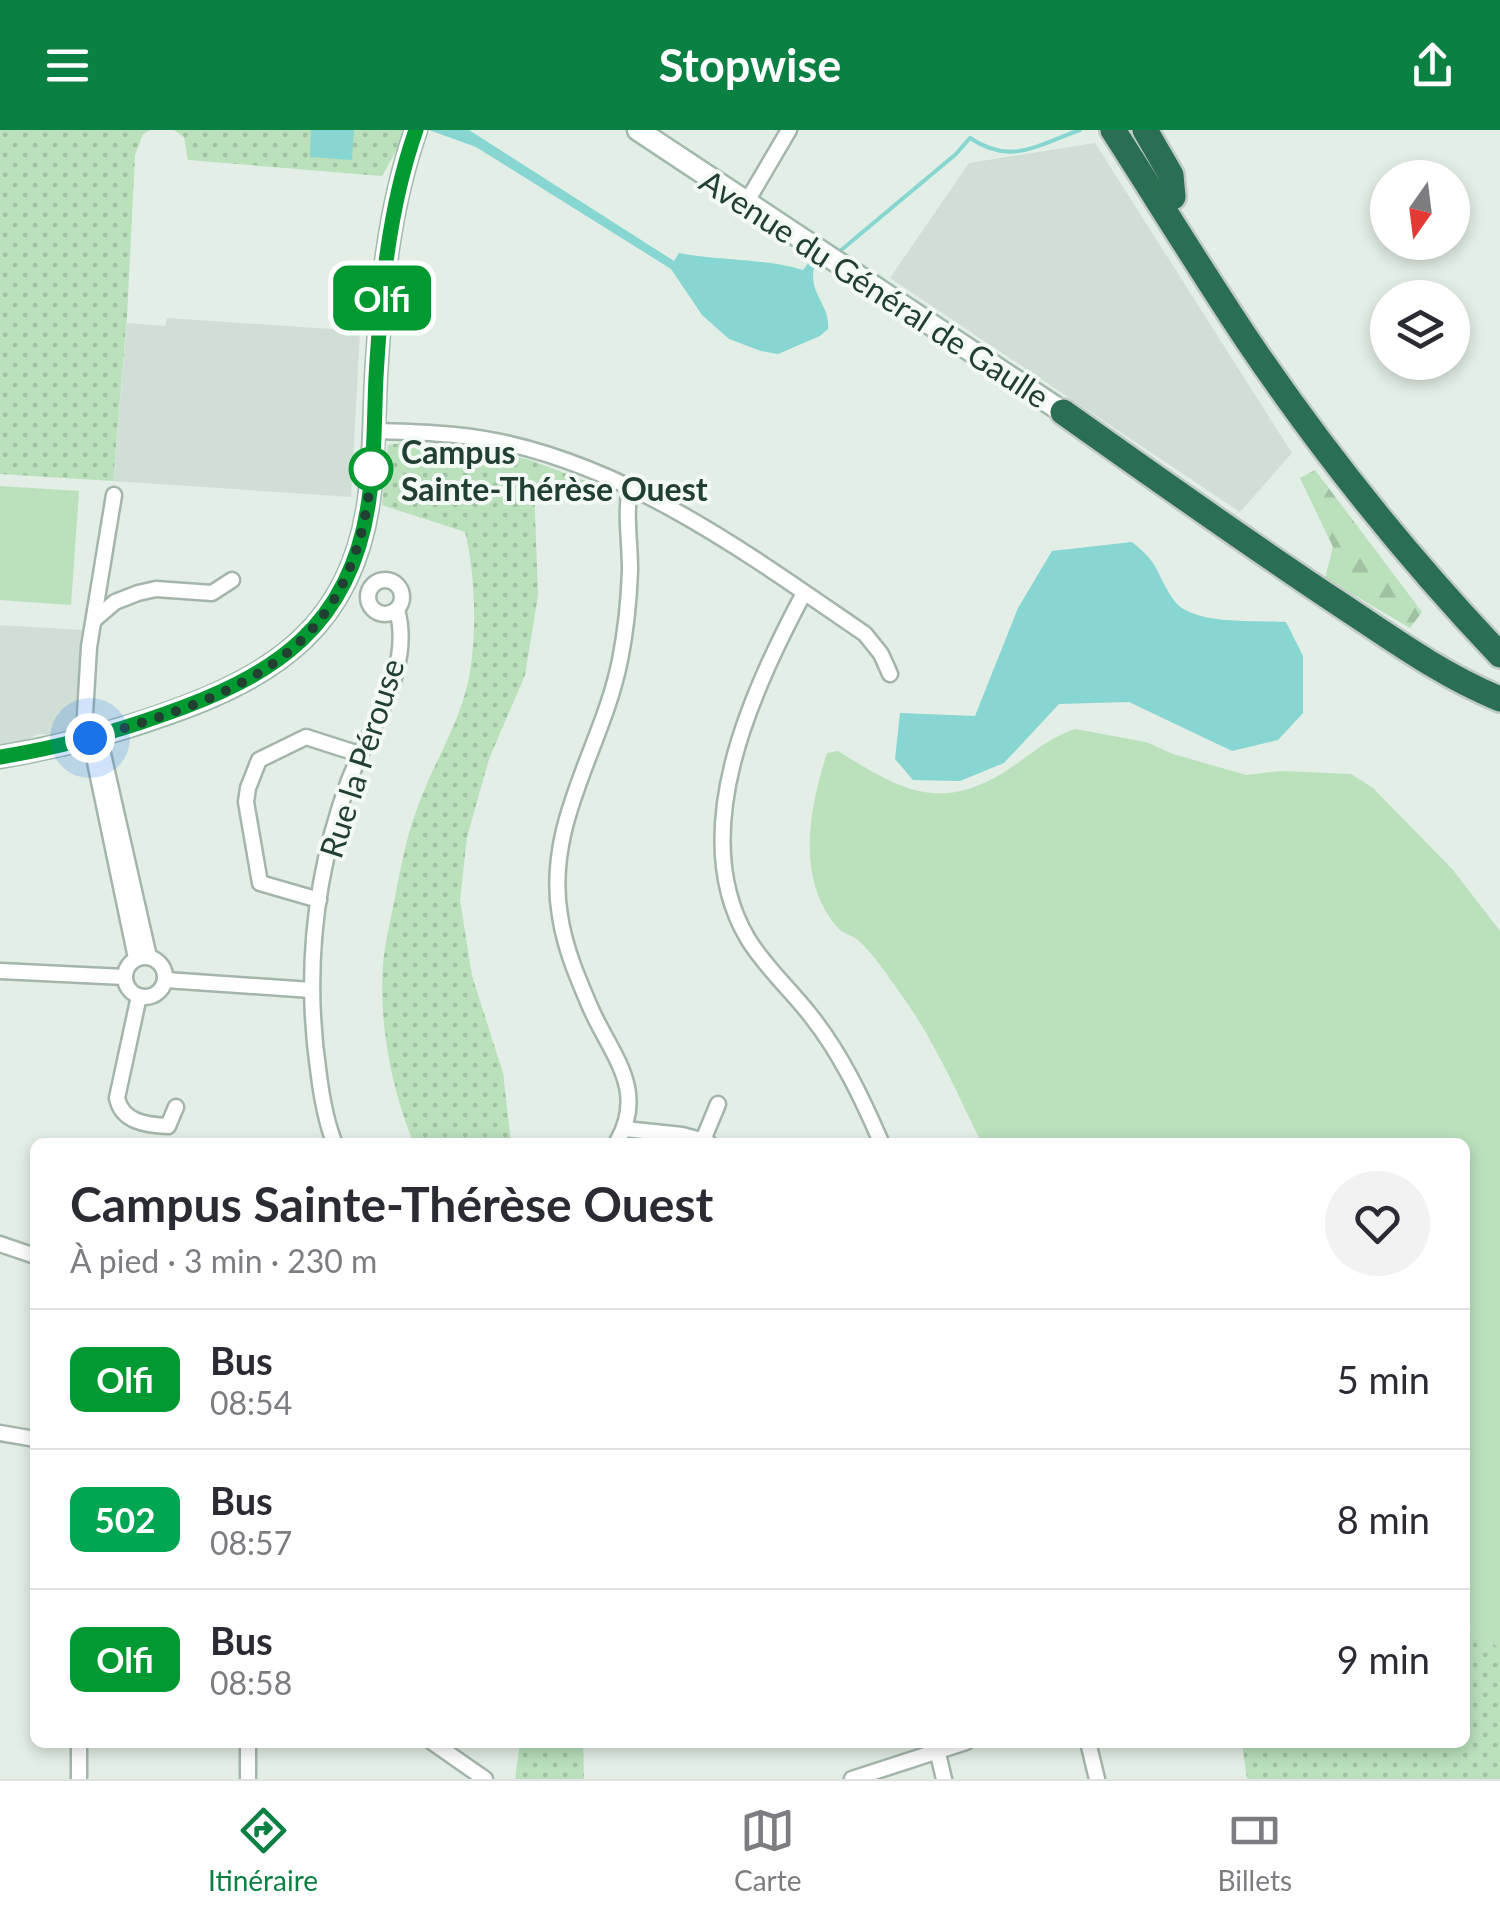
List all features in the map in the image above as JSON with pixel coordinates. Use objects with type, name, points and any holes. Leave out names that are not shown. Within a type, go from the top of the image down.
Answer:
[{"type":"highway","points":[[1113,130],[1249,342],[1340,468],[1500,655]]},
{"type":"highway","points":[[1130,130],[1261,334],[1351,460],[1500,633]]},
{"type":"highway","points":[[1146,130],[1171,176],[1173,197]]},
{"type":"highway","points":[[1063,412],[1194,506],[1435,666],[1500,699]]},
{"type":"main road","name":"Avenue du Général de Gaulle","points":[[638,130],[1063,412]]},
{"type":"main road","points":[[0,757],[90,738],[232,689],[277,662],[307,635],[331,604],[355,560],[370,496],[384,272],[394,210],[415,133]]},
{"type":"street","points":[[746,203],[788,130]]},
{"type":"street","points":[[374,431],[493,440],[553,456],[630,486],[713,532],[865,634],[890,674]]},
{"type":"street","points":[[630,486],[626,507],[629,592],[619,664],[601,726],[567,813],[556,890],[566,948],[629,1089],[621,1136],[655,1138]]},
{"type":"street","points":[[114,495],[96,588],[84,731],[103,754],[142,958]]},
{"type":"street","points":[[94,620],[115,602],[156,589],[212,593],[232,580]]},
{"type":"street","points":[[96,588],[115,602]]},
{"type":"street","points":[[804,592],[759,689],[736,760],[722,818],[723,869],[726,890],[745,934],[840,1058],[879,1138]]},
{"type":"street","name":"Rue la Pérouse","points":[[333,1138],[321,1094],[311,990],[318,900],[337,817],[359,754],[378,719],[392,680],[402,628],[397,610]]},
{"type":"street","points":[[318,900],[260,883],[246,802],[248,788],[259,760],[306,737],[359,754]]},
{"type":"street","points":[[142,958],[164,968],[166,980],[158,992],[138,996],[124,978],[127,966],[142,958]]},
{"type":"street","points":[[0,971],[124,978]]},
{"type":"street","points":[[166,980],[311,990]]},
{"type":"street","points":[[138,996],[117,1098],[119,1109],[128,1118],[168,1126],[176,1107]]},
{"type":"street","points":[[706,1138],[718,1104]]},
{"type":"street","points":[[0,1244],[30,1254]]},
{"type":"street","points":[[0,1433],[30,1438]]},
{"type":"street","points":[[79,1748],[79,1779]]},
{"type":"street","points":[[248,1748],[248,1779]]},
{"type":"street","points":[[441,1748],[485,1779]]},
{"type":"street","points":[[852,1779],[952,1748]]},
{"type":"street","points":[[1089,1748],[1097,1779]]},
{"type":"street","points":[[938,1754],[944,1779]]},
{"type":"shaded area","points":[[1095,143],[1292,453],[1240,512],[890,278],[969,163]]},
{"type":"shaded area","points":[[167,318],[360,331],[351,497],[113,481],[127,323],[165,326]]},
{"type":"shaded area","points":[[0,625],[82,630],[74,730],[58,735],[37,734],[24,742],[0,747]]},
{"type":"green space","points":[[0,130],[150,130],[143,134],[135,155],[113,481],[0,474]]},
{"type":"green space","points":[[174,130],[408,130],[382,176],[188,160],[184,137]]},
{"type":"green space","points":[[407,442],[498,452],[604,488],[603,502],[551,482],[534,486],[538,595],[525,675],[489,759],[467,837],[460,900],[472,976],[503,1073],[511,1138],[412,1138],[388,1055],[383,964],[399,875],[417,809],[461,705],[470,673],[474,611],[465,532],[382,505],[388,445]]},
{"type":"green space","points":[[1315,470],[1422,612],[1410,628],[1325,578],[1333,547],[1300,478]]},
{"type":"green space","points":[[0,486],[79,491],[71,605],[0,600]]},
{"type":"green space","points":[[1075,729],[1146,742],[1246,775],[1281,771],[1351,774],[1373,788],[1453,870],[1500,931],[1500,1648],[1470,1630],[1470,1138],[979,1138],[937,1052],[905,1000],[871,953],[839,929],[825,910],[811,867],[810,844],[815,798],[827,753],[838,751],[878,775],[917,790],[957,792],[1003,773]]},
{"type":"green space","points":[[1470,1630],[1500,1648],[1500,1779],[1247,1779],[1243,1748],[1470,1748]]},
{"type":"green space","points":[[519,1748],[583,1748],[584,1779],[515,1779]]},
{"type":"water","points":[[311,130],[354,130],[352,160],[310,157]]},
{"type":"water","points":[[429,130],[469,130],[674,261],[679,253],[803,270],[809,262],[815,265],[814,283],[828,329],[778,354],[729,339],[702,315],[671,269],[476,147]]},
{"type":"water","points":[[1132,542],[1153,563],[1182,608],[1208,618],[1286,622],[1303,656],[1303,713],[1278,740],[1232,751],[1129,702],[1059,704],[1004,763],[960,781],[913,780],[895,759],[900,713],[975,716],[1018,608],[1052,551]]},
{"type":"waterway","points":[[840,251],[970,138],[999,151],[1012,152],[1080,130]]},
{"type":"bus line","name":"Olfi","points":[[0,757],[112,732],[232,689],[288,654],[331,604],[355,560],[367,511],[384,272],[394,210],[416,130]]},
{"type":"place","name":"Campus Sainte-Thérèse Ouest","points":[[371,469]]},
{"type":"route","points":[[90,738],[232,689],[288,654],[331,604],[355,560],[367,511],[372,460],[371,469]]}]
